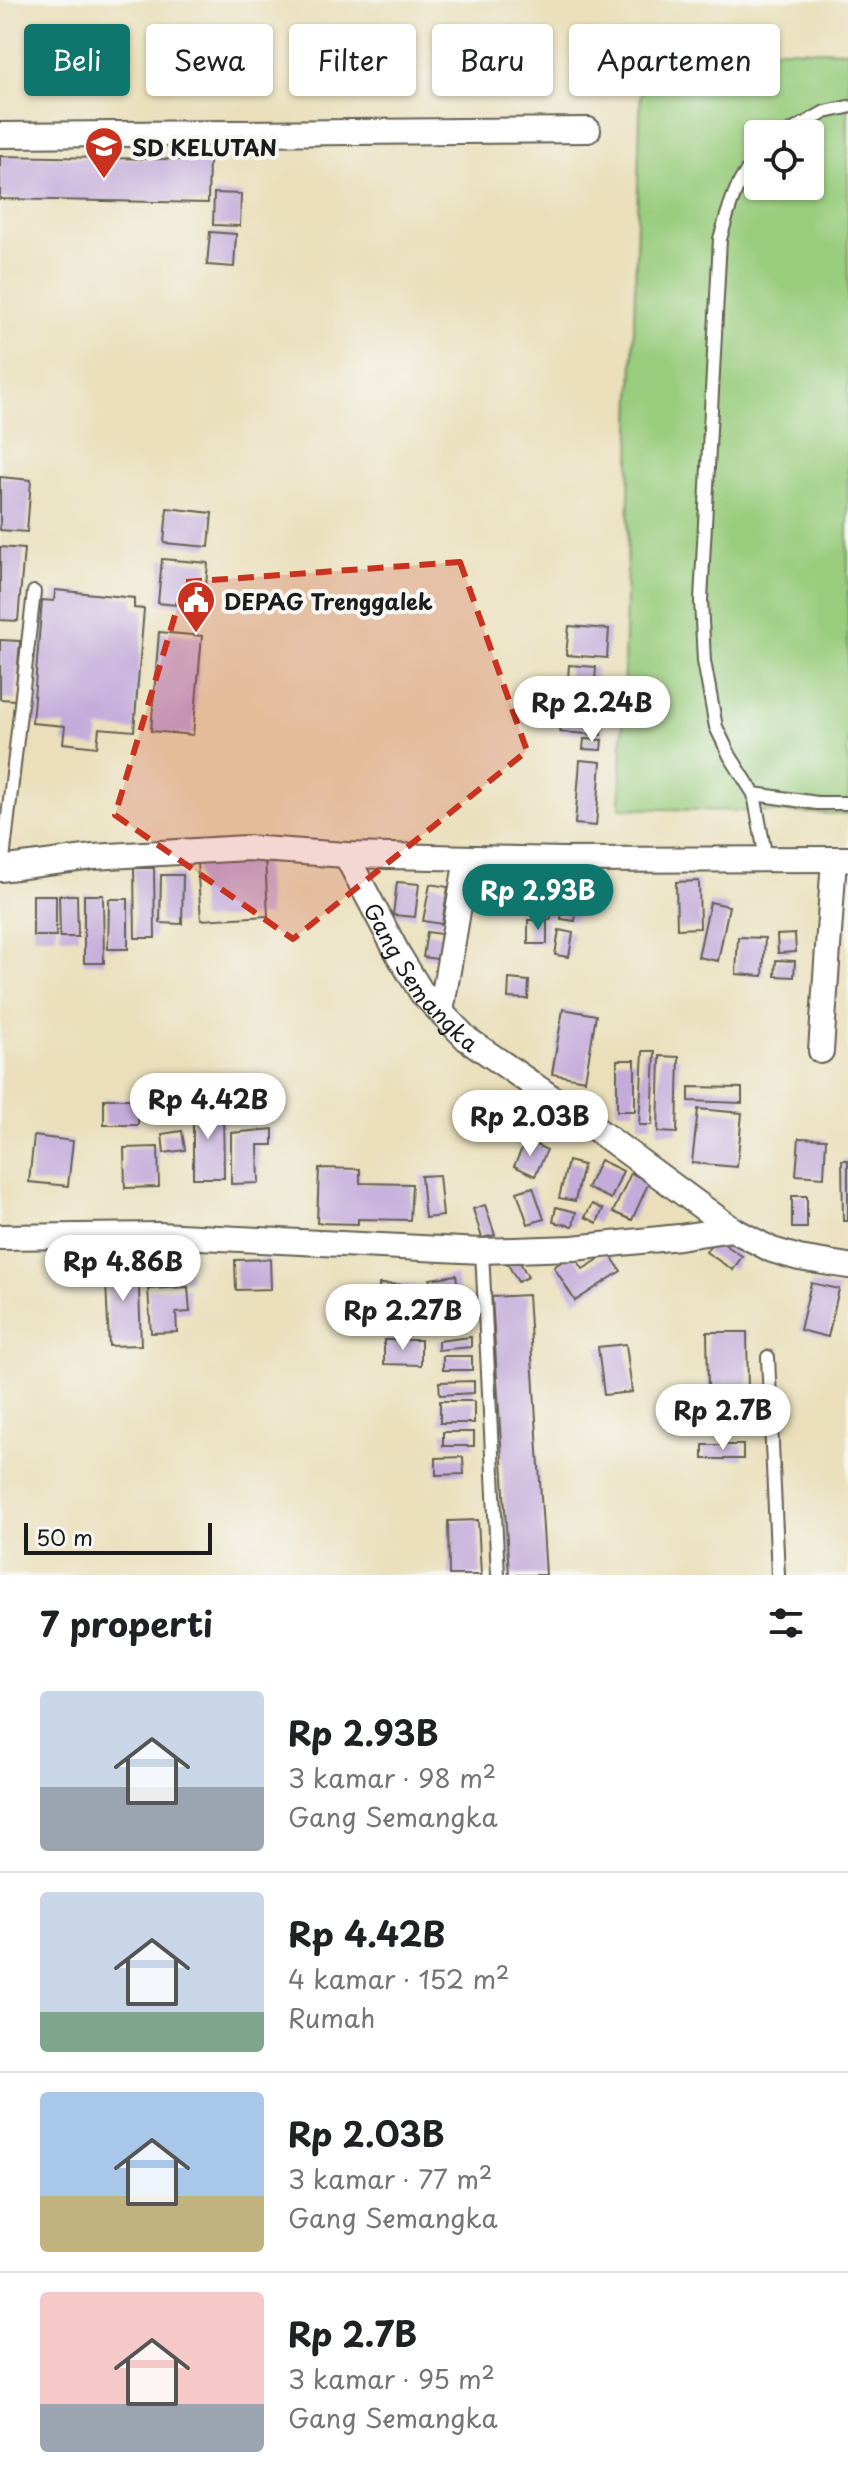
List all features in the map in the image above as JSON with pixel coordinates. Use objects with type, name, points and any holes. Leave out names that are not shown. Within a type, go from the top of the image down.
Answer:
[{"type":"street","points":[[0,135],[588,130]]},
{"type":"street","points":[[1,869],[93,857],[246,848],[346,855],[467,858],[841,859],[821,1051]]},
{"type":"street","name":"Gang Semangka","points":[[346,855],[422,993],[467,1039],[732,1229],[772,1250],[848,1266]]},
{"type":"street","points":[[441,1012],[467,858]]},
{"type":"street","points":[[0,1237],[159,1235],[482,1251],[573,1248],[732,1229]]},
{"type":"lane","points":[[811,120],[825,112],[848,107]]},
{"type":"lane","points":[[744,176],[735,187],[720,239],[701,600],[704,661],[716,727],[754,794],[766,859]]},
{"type":"lane","points":[[1,869],[34,592]]},
{"type":"lane","points":[[754,794],[817,803],[848,803]]},
{"type":"lane","points":[[482,1251],[498,1575]]},
{"type":"lane","points":[[768,1357],[778,1575]]},
{"type":"highlighted area","points":[[460,562],[527,751],[293,939],[115,815],[185,582]]},
{"type":"green space","points":[[780,49],[848,51],[848,814],[620,808],[641,96],[780,96]]},
{"type":"building","name":"SD KELUTAN","points":[[0,156],[209,160],[208,203],[0,199]]},
{"type":"building","points":[[214,193],[241,194],[240,226],[213,225]]},
{"type":"building","points":[[210,232],[236,234],[234,267],[207,265]]},
{"type":"building","points":[[0,477],[31,480],[27,532],[0,530]]},
{"type":"building","points":[[167,508],[212,513],[209,547],[164,543]]},
{"type":"building","points":[[0,547],[24,549],[18,621],[0,620]]},
{"type":"building","points":[[162,559],[208,563],[204,608],[158,603]]},
{"type":"building","points":[[55,590],[134,598],[134,608],[144,609],[134,731],[99,728],[97,747],[63,743],[65,726],[32,723],[42,600],[54,601]]},
{"type":"building","points":[[569,626],[609,629],[607,658],[566,655]]},
{"type":"building","points":[[159,632],[202,636],[193,735],[151,731]]},
{"type":"building","points":[[0,640],[20,641],[15,700],[0,699]]},
{"type":"building","points":[[569,665],[596,667],[594,696],[606,697],[603,720],[565,716]]},
{"type":"building","points":[[561,719],[602,722],[601,735],[560,732]]},
{"type":"building","points":[[584,739],[602,740],[601,750],[583,749]]},
{"type":"building","points":[[580,760],[601,762],[596,826],[575,824]]},
{"type":"building","points":[[265,858],[268,916],[201,920],[197,862]]},
{"type":"building","points":[[134,868],[154,868],[155,938],[135,938]]},
{"type":"building","points":[[161,875],[183,875],[182,924],[160,923]]},
{"type":"building","points":[[699,881],[700,928],[677,929],[676,882]]},
{"type":"building","points":[[397,882],[419,884],[415,917],[393,915]]},
{"type":"building","points":[[430,884],[448,887],[442,924],[423,921]]},
{"type":"building","points":[[565,888],[579,890],[575,921],[561,919]]},
{"type":"building","points":[[543,889],[559,894],[550,920],[535,915]]},
{"type":"building","points":[[33,895],[56,895],[56,936],[33,936]]},
{"type":"building","points":[[59,895],[77,895],[78,937],[60,937]]},
{"type":"building","points":[[84,895],[103,895],[104,963],[84,963]]},
{"type":"building","points":[[109,899],[128,899],[128,949],[108,949]]},
{"type":"building","points":[[710,902],[729,906],[718,961],[698,957]]},
{"type":"building","points":[[528,920],[547,920],[547,944],[528,944]]},
{"type":"building","points":[[559,930],[573,933],[569,957],[555,955]]},
{"type":"building","points":[[427,932],[441,934],[437,959],[423,957]]},
{"type":"building","points":[[795,934],[796,952],[778,953],[777,935]]},
{"type":"building","points":[[738,937],[765,938],[763,976],[736,974]]},
{"type":"building","points":[[776,960],[795,961],[794,977],[775,976]]},
{"type":"building","points":[[509,979],[529,981],[528,999],[508,998]]},
{"type":"building","points":[[563,1009],[596,1015],[585,1080],[552,1074]]},
{"type":"building","points":[[643,1051],[655,1051],[652,1125],[639,1125]]},
{"type":"building","points":[[660,1056],[679,1057],[677,1133],[658,1132]]},
{"type":"building","points":[[617,1060],[635,1060],[635,1111],[617,1111]]},
{"type":"building","points":[[689,1087],[742,1088],[742,1103],[689,1101]]},
{"type":"building","points":[[104,1099],[138,1099],[138,1125],[104,1125]]},
{"type":"building","points":[[193,1103],[223,1103],[224,1178],[193,1178]]},
{"type":"building","points":[[233,1107],[264,1107],[264,1123],[233,1123]]},
{"type":"building","points":[[698,1109],[742,1113],[737,1167],[692,1163]]},
{"type":"building","points":[[273,1129],[273,1145],[258,1145],[259,1183],[231,1184],[231,1133]]},
{"type":"building","points":[[182,1131],[185,1150],[164,1153],[162,1134]]},
{"type":"building","points":[[34,1136],[73,1141],[68,1186],[29,1182]]},
{"type":"building","points":[[799,1138],[826,1139],[824,1177],[796,1175]]},
{"type":"building","points":[[526,1140],[547,1150],[535,1176],[514,1166]]},
{"type":"building","points":[[158,1147],[159,1187],[125,1188],[124,1148]]},
{"type":"building","points":[[600,1160],[623,1171],[611,1199],[587,1188]]},
{"type":"building","points":[[842,1160],[848,1160],[848,1221],[843,1221]]},
{"type":"building","points":[[568,1161],[583,1165],[575,1201],[559,1198]]},
{"type":"building","points":[[319,1168],[360,1169],[360,1183],[412,1184],[410,1220],[358,1219],[358,1224],[317,1223]]},
{"type":"building","points":[[631,1173],[649,1182],[632,1220],[613,1212]]},
{"type":"building","points":[[439,1175],[443,1216],[425,1218],[421,1176]]},
{"type":"building","points":[[533,1187],[544,1219],[528,1224],[517,1192]]},
{"type":"building","points":[[792,1196],[807,1196],[807,1228],[792,1228]]},
{"type":"building","points":[[592,1204],[603,1209],[597,1223],[585,1217]]},
{"type":"building","points":[[485,1205],[495,1235],[482,1238],[473,1209]]},
{"type":"building","points":[[556,1207],[576,1212],[573,1226],[553,1222]]},
{"type":"building","points":[[715,1238],[742,1256],[733,1270],[706,1252]]},
{"type":"building","points":[[609,1253],[621,1271],[575,1301],[554,1267],[573,1254],[583,1269]]},
{"type":"building","points":[[516,1255],[528,1277],[518,1282],[506,1261]]},
{"type":"building","points":[[189,1259],[190,1280],[150,1281],[149,1260]]},
{"type":"building","points":[[270,1259],[271,1289],[236,1290],[235,1260]]},
{"type":"building","points":[[138,1260],[141,1345],[109,1346],[105,1261]]},
{"type":"building","points":[[456,1275],[463,1318],[436,1322],[430,1279]]},
{"type":"building","points":[[811,1283],[839,1289],[828,1337],[800,1330]]},
{"type":"building","points":[[379,1284],[416,1285],[415,1330],[379,1329]]},
{"type":"building","points":[[188,1287],[190,1312],[176,1313],[177,1332],[151,1333],[148,1289]]},
{"type":"building","points":[[528,1295],[546,1575],[509,1575],[492,1297]]},
{"type":"building","points":[[707,1332],[747,1332],[748,1390],[708,1390]]},
{"type":"building","points":[[471,1337],[471,1347],[438,1350],[438,1341]]},
{"type":"building","points":[[384,1340],[421,1340],[421,1365],[384,1364]]},
{"type":"building","points":[[626,1344],[632,1392],[604,1395],[598,1347]]},
{"type":"building","points":[[443,1356],[472,1356],[472,1370],[443,1370]]},
{"type":"building","points":[[474,1381],[474,1393],[440,1395],[439,1382]]},
{"type":"building","points":[[714,1400],[758,1400],[757,1434],[729,1434],[729,1413],[714,1413]]},
{"type":"building","points":[[440,1401],[474,1401],[474,1423],[440,1423]]},
{"type":"building","points":[[443,1432],[474,1432],[474,1446],[443,1446]]},
{"type":"building","points":[[703,1445],[743,1445],[743,1459],[703,1459]]},
{"type":"building","points":[[463,1457],[464,1474],[436,1475],[436,1458]]},
{"type":"building","points":[[478,1520],[481,1575],[449,1575],[448,1521]]},
{"type":"place","name":"SD KELUTAN","points":[[104,180]]},
{"type":"place","name":"DEPAG Trenggalek","points":[[196,634]]}]
